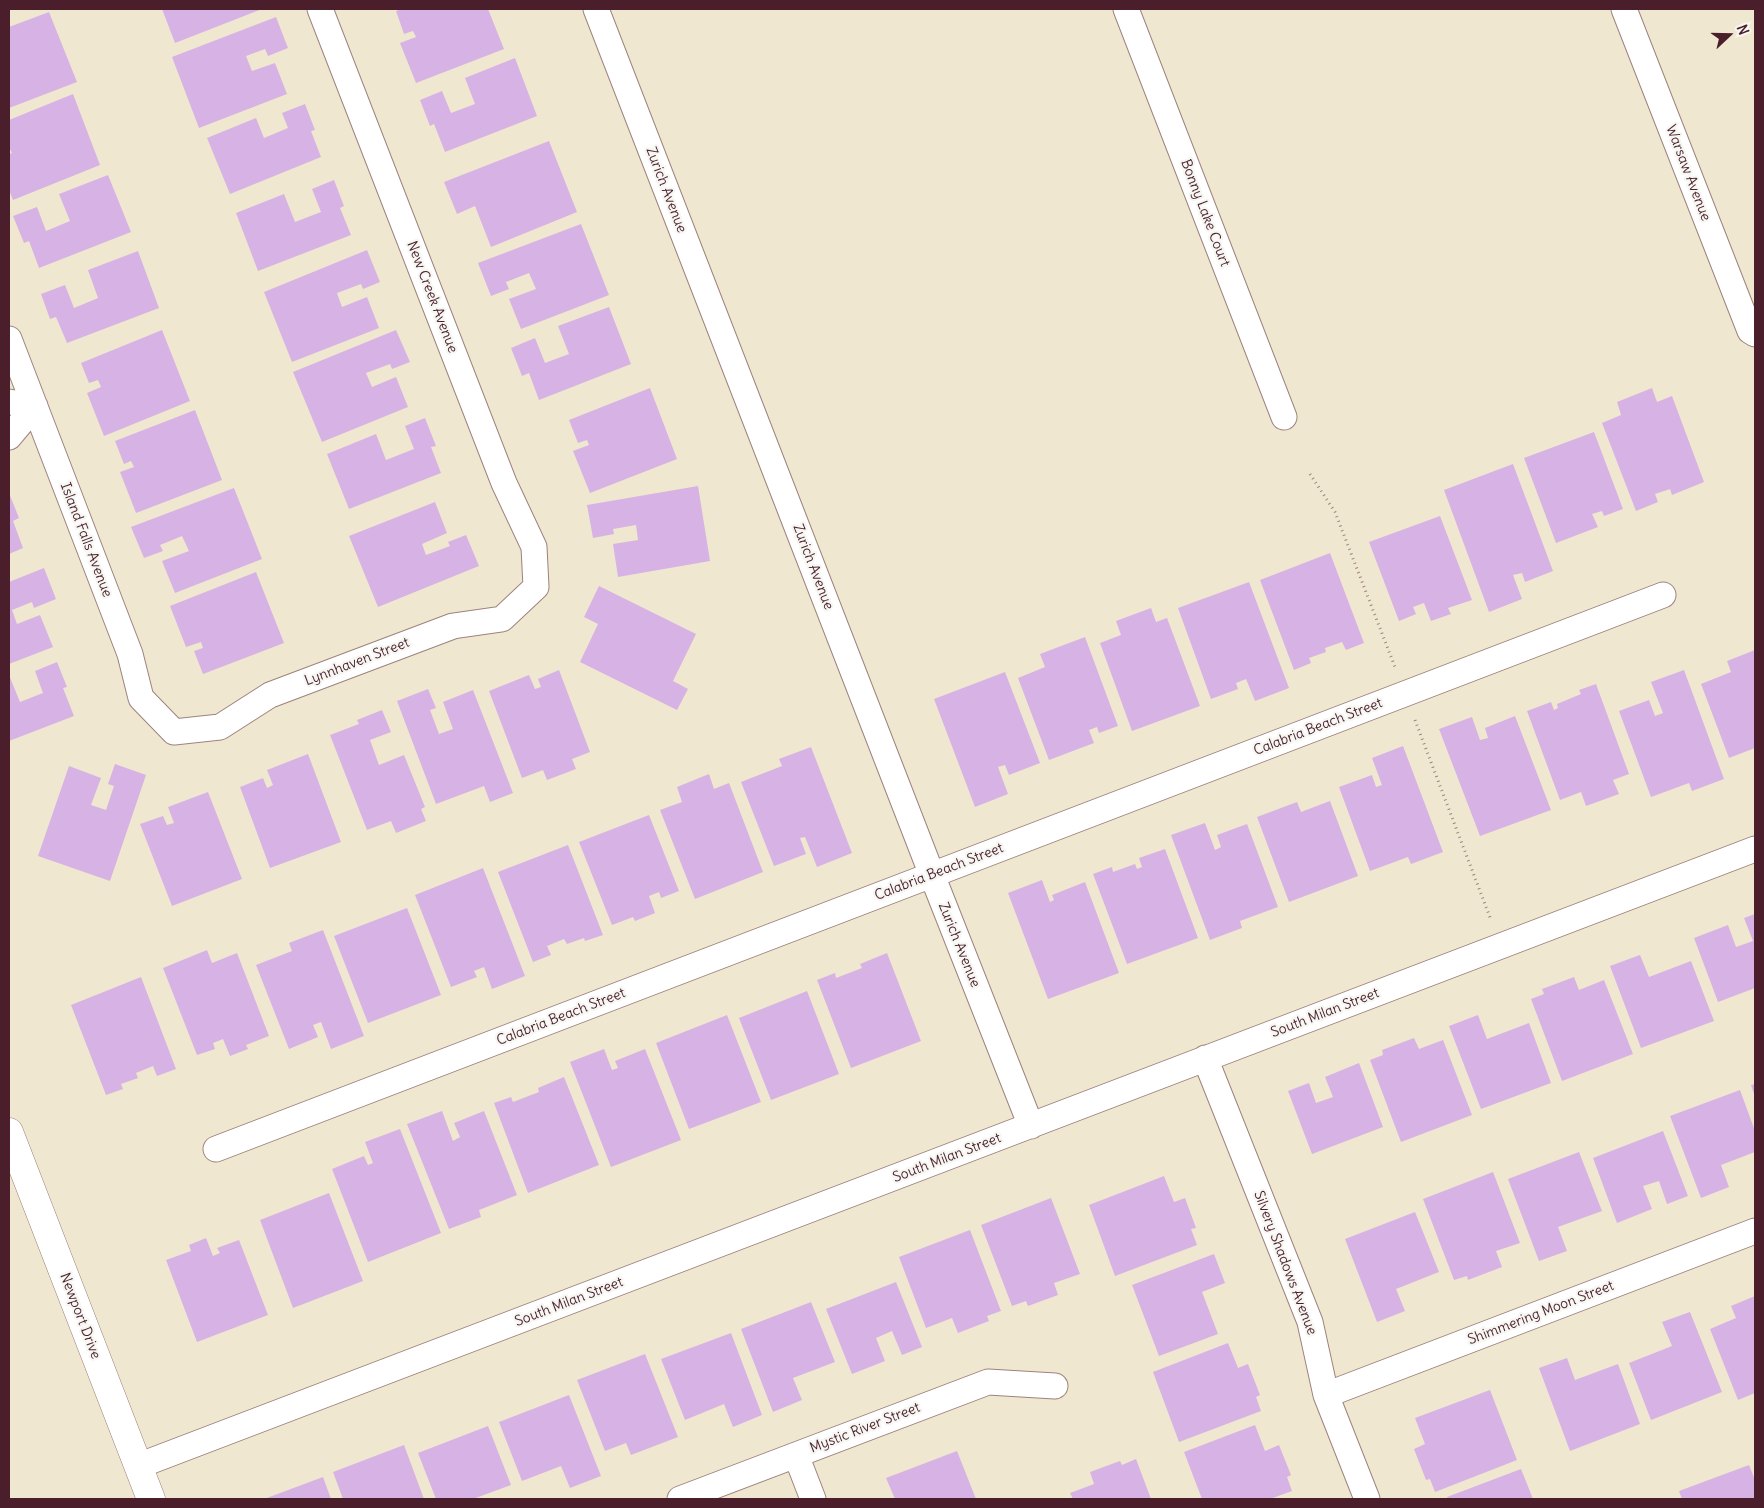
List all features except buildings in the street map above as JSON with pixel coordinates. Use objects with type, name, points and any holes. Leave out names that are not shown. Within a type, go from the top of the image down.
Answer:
[{"type":"street","name":"New Creek Avenue","points":[[320,9],[504,483],[534,546],[536,586]]},
{"type":"street","name":"Zurich Avenue","points":[[596,9],[1030,1126]]},
{"type":"street","name":"Bonny Lake Court","points":[[1126,9],[1284,417]]},
{"type":"street","name":"Warsaw Avenue","points":[[1624,9],[1750,331],[1755,334]]},
{"type":"street","name":"Island Falls Avenue","points":[[9,339],[130,654],[141,698],[174,732]]},
{"type":"street","points":[[9,402],[35,406]]},
{"type":"street","points":[[9,437],[35,406]]},
{"type":"street","name":"Lynnhaven Street","points":[[174,732],[220,727],[270,695],[453,626],[502,619],[536,586]]},
{"type":"street","name":"Calabria Beach Street","points":[[216,1149],[1663,595]]},
{"type":"street","name":"South Milan Street","points":[[138,1466],[1755,849]]},
{"type":"street","name":"Silvery Shadows Avenue","points":[[1205,1058],[1310,1322],[1326,1395],[1366,1499]]},
{"type":"street","name":"Newport Drive","points":[[9,1132],[151,1499]]},
{"type":"street","name":"Shimmering Moon Street","points":[[1326,1395],[1755,1231]]},
{"type":"street","name":"Mystic River Street","points":[[680,1499],[988,1382],[1055,1386]]},
{"type":"street","points":[[796,1455],[813,1499]]}]
